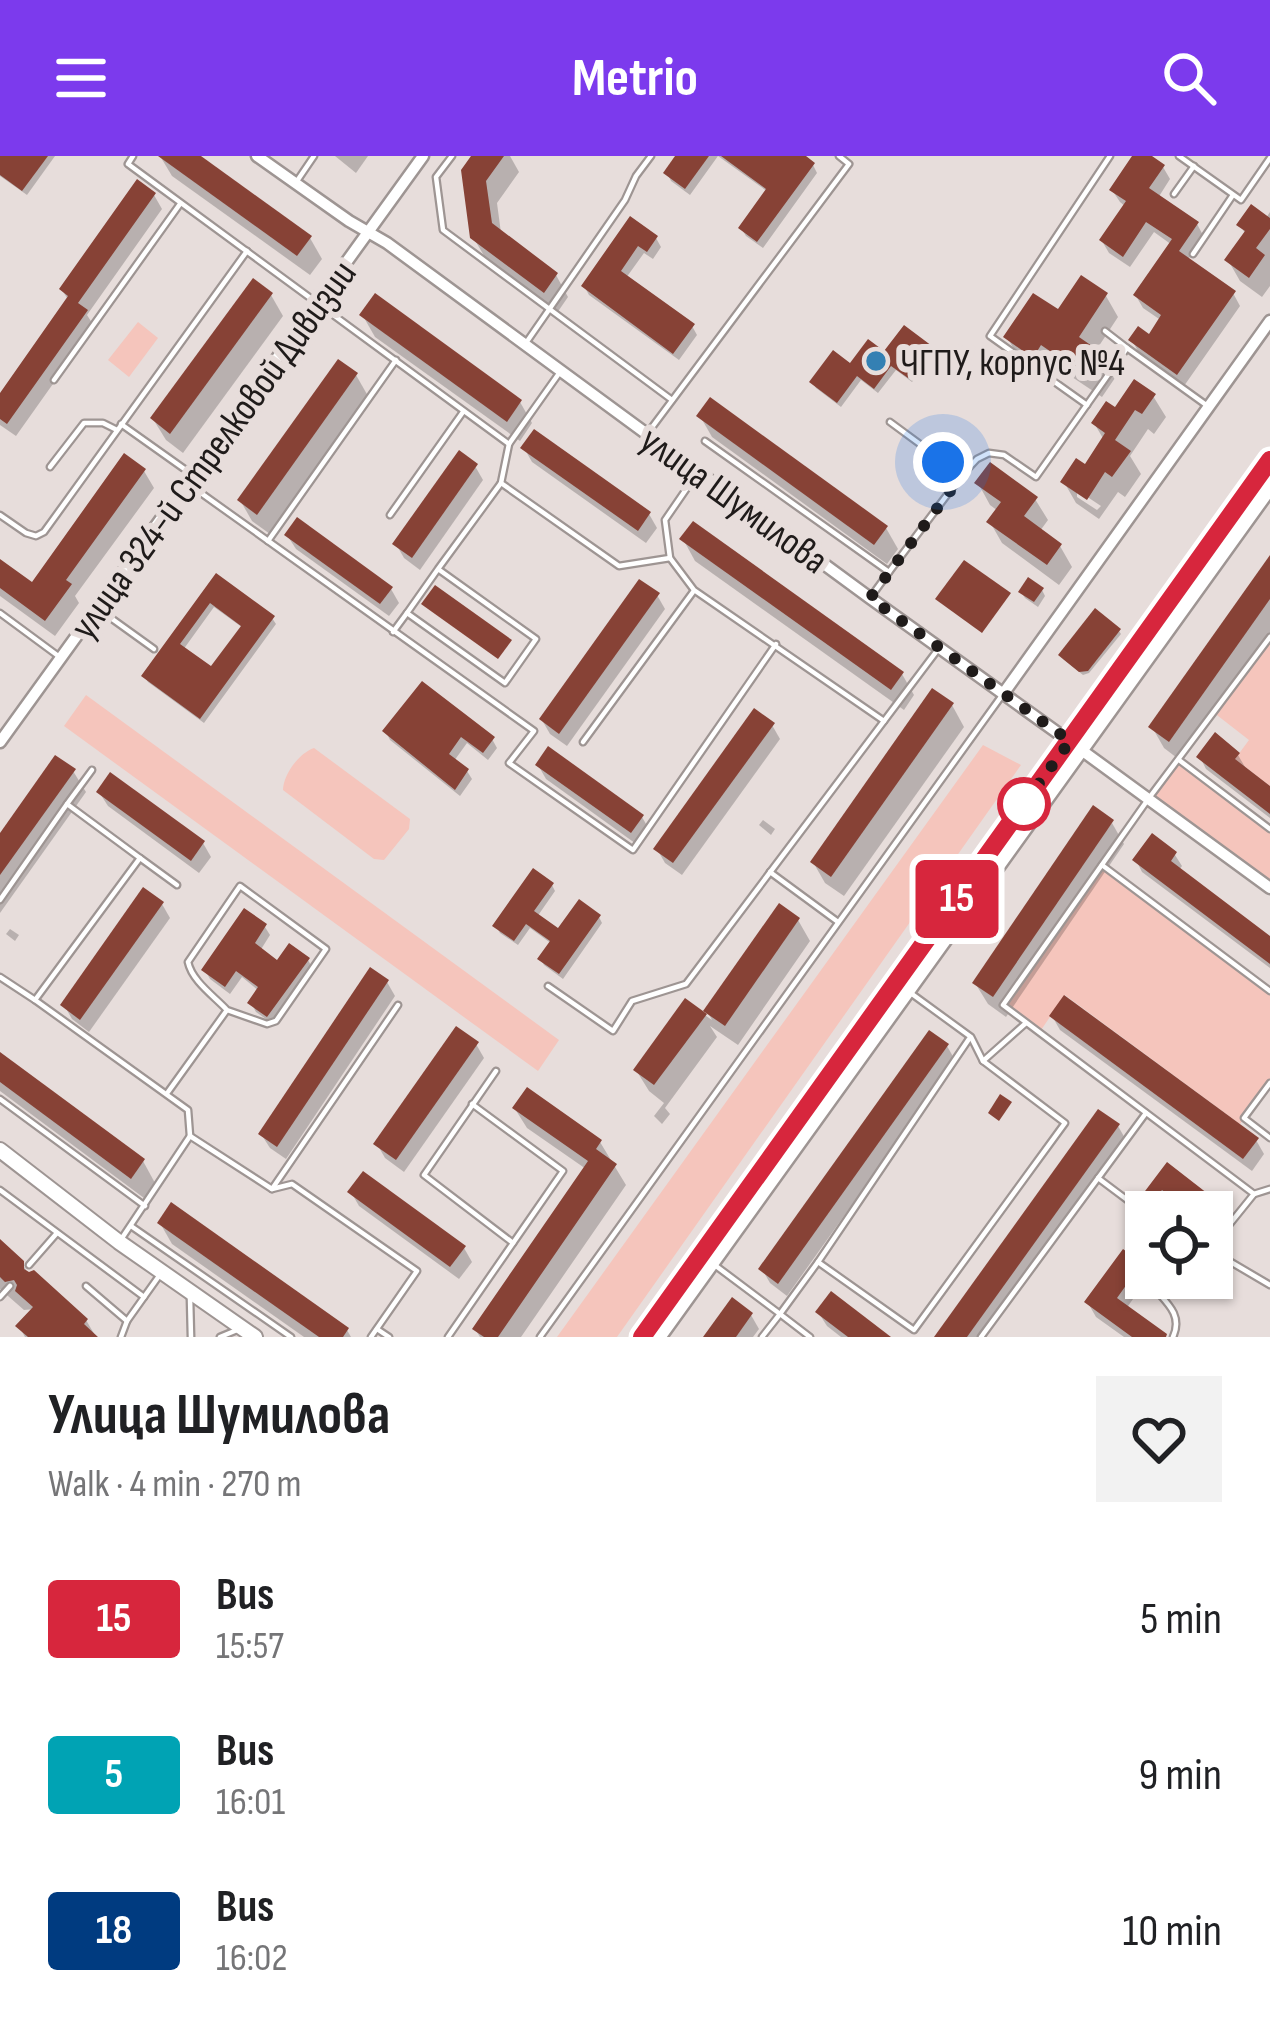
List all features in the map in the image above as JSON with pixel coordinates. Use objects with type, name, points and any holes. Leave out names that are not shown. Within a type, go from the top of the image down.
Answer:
[{"type":"main road","points":[[656,1337],[706,1259],[1075,745],[1269,463]]},
{"type":"main road","points":[[1075,745],[1270,485]]},
{"type":"main road","points":[[0,1150],[248,1333]]},
{"type":"main road","points":[[642,1337],[706,1259]]},
{"type":"street","name":"улица Шумилова","points":[[257,156],[561,370],[1270,888]]},
{"type":"street","name":"улица 324-й Стрелковой Дивизии","points":[[0,742],[423,156]]},
{"type":"street","points":[[1004,694],[1270,321]]},
{"type":"lane","points":[[134,156],[128,164],[509,443]]},
{"type":"lane","points":[[296,183],[314,156]]},
{"type":"lane","points":[[452,156],[436,177],[443,230],[672,400]]},
{"type":"lane","points":[[525,344],[626,200],[651,156]]},
{"type":"lane","points":[[647,434],[849,164],[838,156]]},
{"type":"lane","points":[[1087,405],[990,336],[1109,156]]},
{"type":"lane","points":[[1179,156],[1240,200],[1270,158]]},
{"type":"lane","points":[[1174,194],[1194,166]]},
{"type":"lane","points":[[1193,254],[1233,195]]},
{"type":"lane","points":[[54,380],[181,203]]},
{"type":"lane","points":[[0,515],[26,533],[44,532],[247,250]]},
{"type":"lane","points":[[1105,331],[1209,406]]},
{"type":"lane","points":[[870,598],[977,459],[989,453],[1004,455],[1036,477],[1127,348]]},
{"type":"lane","points":[[1039,371],[1047,359]]},
{"type":"lane","points":[[268,541],[396,360]]},
{"type":"lane","points":[[393,632],[501,483],[509,443],[561,370]]},
{"type":"lane","points":[[390,515],[464,410]]},
{"type":"lane","points":[[890,422],[962,475]]},
{"type":"lane","points":[[50,467],[84,423],[119,427],[268,541],[534,731],[509,763],[633,850],[776,644]]},
{"type":"lane","points":[[705,441],[889,572]]},
{"type":"lane","points":[[698,471],[665,520],[670,558],[694,590],[884,721]]},
{"type":"lane","points":[[501,483],[620,566],[670,558]]},
{"type":"lane","points":[[407,613],[505,683],[536,640],[438,569]]},
{"type":"lane","points":[[583,742],[694,590]]},
{"type":"lane","points":[[97,608],[154,649]]},
{"type":"lane","points":[[0,614],[61,658]]},
{"type":"lane","points":[[1255,1194],[1003,1005],[1270,637]]},
{"type":"lane","points":[[548,986],[613,1031],[632,1001],[686,984],[939,648]]},
{"type":"lane","points":[[540,1337],[1004,694]]},
{"type":"lane","points":[[1178,759],[1270,829]]},
{"type":"lane","points":[[0,900],[92,770]]},
{"type":"lane","points":[[67,805],[177,885]]},
{"type":"lane","points":[[35,1000],[140,858]]},
{"type":"lane","points":[[1102,865],[1270,991]]},
{"type":"lane","points":[[770,872],[838,923]]},
{"type":"lane","points":[[240,886],[326,949],[276,1021],[267,1024],[227,1010],[194,977],[188,962],[240,886]]},
{"type":"lane","points":[[0,977],[188,1109],[190,1136],[119,1242]]},
{"type":"lane","points":[[818,1262],[914,1330],[1065,1123],[982,1061],[970,1037],[902,987]]},
{"type":"lane","points":[[272,1189],[398,1004]]},
{"type":"lane","points":[[166,1094],[227,1010]]},
{"type":"lane","points":[[982,1061],[1026,1023]]},
{"type":"lane","points":[[762,1337],[970,1037]]},
{"type":"lane","points":[[496,1071],[424,1175],[513,1243]]},
{"type":"lane","points":[[1270,1083],[1244,1118],[1270,1138]]},
{"type":"lane","points":[[0,1099],[145,1206]]},
{"type":"lane","points":[[448,1337],[563,1171],[472,1105]]},
{"type":"lane","points":[[981,1337],[1146,1113]]},
{"type":"lane","points":[[190,1136],[272,1189],[292,1184],[417,1271],[371,1337]]},
{"type":"lane","points":[[1098,1178],[1125,1198]]},
{"type":"lane","points":[[1233,1222],[1255,1194],[1270,1189]]},
{"type":"lane","points":[[0,1190],[144,1297]]},
{"type":"lane","points":[[131,1226],[291,1337]]},
{"type":"lane","points":[[29,1265],[57,1233]]},
{"type":"lane","points":[[706,1259],[810,1337]]},
{"type":"lane","points":[[1233,1261],[1270,1285]]},
{"type":"lane","points":[[121,1337],[162,1273]]},
{"type":"lane","points":[[0,1297],[10,1286]]},
{"type":"lane","points":[[86,1286],[127,1321]]},
{"type":"lane","points":[[190,1292],[190,1337]]},
{"type":"lane","points":[[1163,1299],[1176,1314],[1178,1327],[1173,1337]]},
{"type":"lane","points":[[377,1328],[389,1337]]},
{"type":"lane","points":[[220,1337],[248,1333]]},
{"type":"shaded area","points":[[138,322],[158,338],[129,377],[108,360]]},
{"type":"shaded area","points":[[1270,637],[1270,786],[1235,759],[1249,740],[1213,712]]},
{"type":"shaded area","points":[[86,695],[559,1040],[538,1071],[64,726]]},
{"type":"shaded area","points":[[983,745],[1021,765],[617,1337],[557,1337]]},
{"type":"shaded area","points":[[314,748],[410,819],[409,829],[384,860],[374,859],[283,790],[293,765]]},
{"type":"shaded area","points":[[1178,759],[1270,829],[1270,888],[1149,798]]},
{"type":"shaded area","points":[[1102,865],[1270,991],[1270,1084],[1240,1124],[1065,995],[1039,1033],[1003,1005]]},
{"type":"building","points":[[0,156],[48,156],[22,191],[0,175]]},
{"type":"building","points":[[158,156],[201,156],[312,236],[297,256]]},
{"type":"building","points":[[471,156],[504,156],[486,181],[492,223],[558,273],[544,293],[470,238],[461,170]]},
{"type":"building","points":[[675,156],[709,156],[685,189],[663,173]]},
{"type":"building","points":[[721,156],[806,156],[815,163],[757,242],[738,228],[766,189]]},
{"type":"building","points":[[1132,156],[1152,156],[1165,165],[1149,188],[1199,222],[1179,251],[1236,291],[1177,375],[1128,340],[1138,326],[1149,334],[1161,315],[1133,295],[1172,239],[1146,222],[1123,257],[1099,240],[1126,201],[1109,190]]},
{"type":"building","points":[[137,179],[156,193],[78,303],[88,310],[7,424],[0,419],[0,393],[68,296],[59,289]]},
{"type":"building","points":[[1251,204],[1270,218],[1270,229],[1256,248],[1265,255],[1249,278],[1224,260],[1245,231],[1236,225]]},
{"type":"building","points":[[630,216],[658,236],[647,252],[638,246],[621,271],[695,324],[673,354],[581,286]]},
{"type":"building","points":[[1081,275],[1108,293],[1079,337],[1105,355],[1089,378],[1041,345],[1033,358],[1003,337],[1033,293],[1058,309]]},
{"type":"building","points":[[253,278],[273,293],[170,434],[150,418]]},
{"type":"building","points":[[375,293],[522,400],[507,422],[359,315]]},
{"type":"building","points":[[904,325],[932,346],[908,378],[891,366],[874,389],[857,376],[837,403],[809,382],[833,350],[850,363],[868,339],[884,351]]},
{"type":"building","points":[[338,359],[358,373],[257,515],[237,500]]},
{"type":"building","points":[[1134,379],[1156,394],[1142,414],[1135,410],[1115,440],[1131,451],[1112,477],[1105,472],[1087,500],[1060,482],[1076,458],[1085,464],[1105,433],[1091,423],[1106,401],[1115,407]]},
{"type":"building","points":[[710,397],[888,526],[874,545],[696,416]]},
{"type":"building","points":[[534,429],[651,512],[638,531],[520,448]]},
{"type":"building","points":[[459,450],[478,464],[412,558],[392,544]]},
{"type":"building","points":[[124,453],[146,469],[66,580],[72,584],[45,621],[0,588],[0,559],[32,582]]},
{"type":"building","points":[[990,462],[1038,497],[1024,516],[1062,544],[1047,565],[986,522],[1001,502],[974,483]]},
{"type":"building","points":[[297,517],[393,587],[380,604],[284,535]]},
{"type":"building","points":[[693,521],[904,672],[891,690],[679,539]]},
{"type":"building","points":[[1270,555],[1270,599],[1169,742],[1148,727]]},
{"type":"building","points":[[964,560],[1011,593],[982,633],[935,599]]},
{"type":"building","points":[[216,573],[275,616],[200,719],[141,676]],"holes":[[[210,603],[241,626],[211,666],[180,644]]]},
{"type":"building","points":[[1028,577],[1044,588],[1034,602],[1018,592]]},
{"type":"building","points":[[639,579],[660,593],[559,734],[539,719]]},
{"type":"building","points":[[435,585],[512,640],[498,659],[421,604]]},
{"type":"building","points":[[1095,608],[1121,629],[1088,671],[1079,672],[1058,655]]},
{"type":"building","points":[[422,681],[495,737],[483,753],[461,737],[449,754],[469,769],[455,790],[382,731]]},
{"type":"building","points":[[932,688],[954,703],[831,877],[810,862]]},
{"type":"building","points":[[754,708],[775,723],[673,863],[653,849]]},
{"type":"building","points":[[1215,732],[1240,753],[1235,759],[1270,786],[1270,814],[1196,757]]},
{"type":"building","points":[[548,746],[644,815],[631,833],[535,765]]},
{"type":"building","points":[[55,755],[76,769],[0,875],[0,833]]},
{"type":"building","points":[[110,772],[205,841],[191,861],[96,792]]},
{"type":"building","points":[[1093,805],[1114,820],[993,997],[972,983]]},
{"type":"building","points":[[1152,833],[1177,852],[1171,861],[1270,936],[1270,964],[1132,860]]},
{"type":"building","points":[[533,868],[554,883],[534,911],[558,928],[579,899],[601,915],[559,974],[537,959],[550,941],[526,924],[514,941],[492,926]]},
{"type":"building","points":[[143,887],[164,902],[80,1020],[60,1005]]},
{"type":"building","points":[[779,903],[800,918],[725,1026],[703,1011]]},
{"type":"building","points":[[244,908],[267,924],[255,943],[277,960],[289,943],[310,958],[267,1017],[247,1003],[258,987],[236,971],[225,987],[201,970]]},
{"type":"building","points":[[370,967],[389,980],[277,1147],[258,1134]]},
{"type":"building","points":[[1064,995],[1259,1138],[1243,1159],[1049,1016]]},
{"type":"building","points":[[685,998],[707,1014],[654,1085],[633,1070]]},
{"type":"building","points":[[456,1026],[479,1042],[396,1160],[373,1144]]},
{"type":"building","points":[[929,1030],[949,1044],[778,1284],[758,1269]]},
{"type":"building","points":[[0,1052],[145,1159],[131,1179],[0,1082]]},
{"type":"building","points":[[527,1087],[602,1140],[596,1149],[617,1164],[498,1337],[484,1337],[472,1329],[588,1161],[512,1108]]},
{"type":"building","points":[[1000,1094],[1012,1102],[999,1121],[988,1113]]},
{"type":"building","points":[[1098,1109],[1120,1124],[967,1337],[934,1337]]},
{"type":"building","points":[[1167,1162],[1204,1191],[1162,1190],[1145,1191]]},
{"type":"building","points":[[363,1171],[466,1246],[450,1267],[347,1192]]},
{"type":"building","points":[[171,1202],[349,1328],[343,1337],[319,1337],[157,1223]]},
{"type":"building","points":[[0,1239],[24,1261],[24,1269],[34,1270],[88,1319],[84,1324],[98,1337],[28,1337],[15,1326],[33,1307],[15,1291],[14,1280],[5,1282],[0,1277]]},
{"type":"building","points":[[1123,1249],[1125,1287],[1117,1298],[1166,1337],[1132,1337],[1084,1302]]},
{"type":"building","points":[[831,1291],[891,1337],[848,1337],[815,1312]]},
{"type":"building","points":[[732,1297],[753,1313],[736,1337],[703,1337]]},
{"type":"bus line","name":"15","points":[[642,1337],[1270,460]]},
{"type":"place","name":"ЧГПУ, корпус №4","points":[[876,361]]},
{"type":"route","points":[[943,462],[962,475],[870,598],[1070,741],[1024,804]]}]
